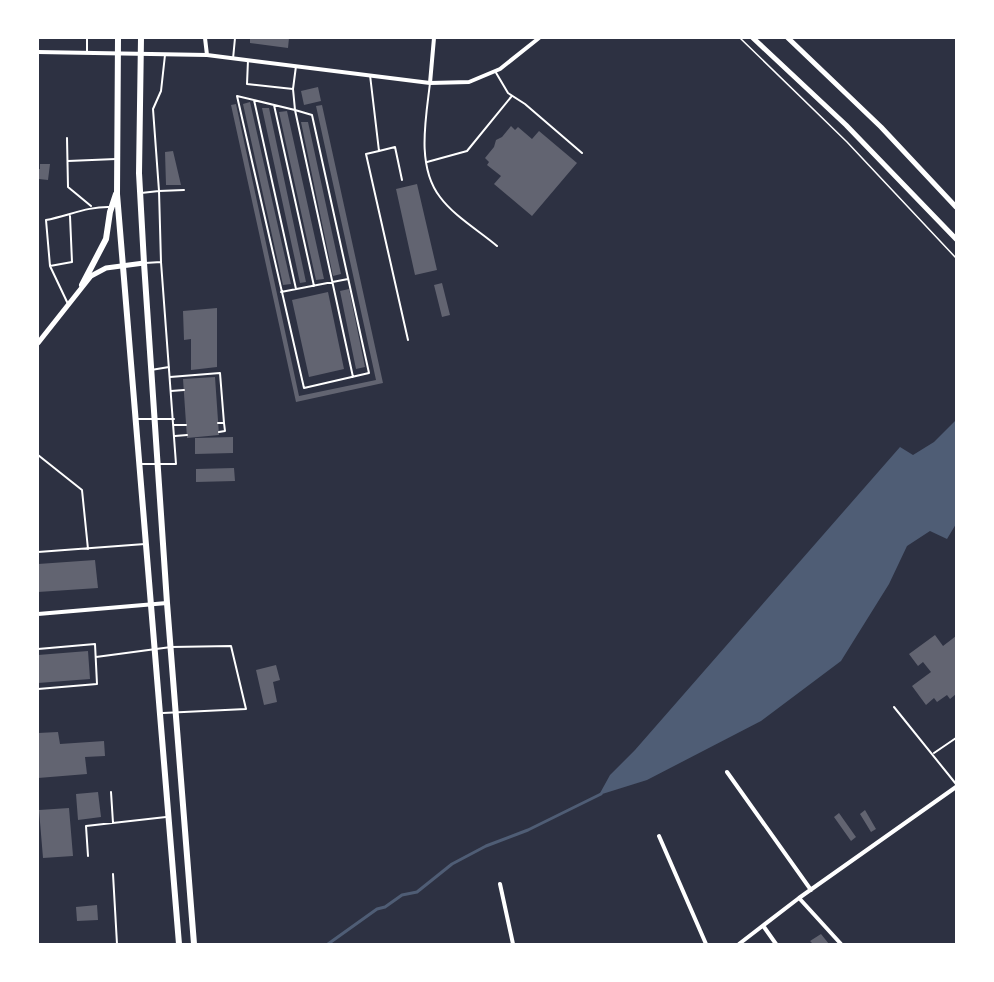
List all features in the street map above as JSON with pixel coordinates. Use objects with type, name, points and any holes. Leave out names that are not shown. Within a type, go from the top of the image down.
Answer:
[{"type":"main road","points":[[118,38],[117,194],[179,945]]},
{"type":"main road","points":[[141,38],[140,193],[144,263],[167,603],[194,945]]},
{"type":"main road","points":[[753,38],[846,125],[957,239]]},
{"type":"main road","points":[[788,38],[881,127],[957,207]]},
{"type":"main road","points":[[38,343],[82,285],[106,239],[111,207],[117,194]]},
{"type":"main road","points":[[82,285],[106,268],[144,263]]},
{"type":"street","points":[[205,38],[207,55]]},
{"type":"street","points":[[430,83],[434,38]]},
{"type":"street","points":[[38,52],[207,55],[430,83],[469,82],[495,71],[539,38]]},
{"type":"street","points":[[38,614],[167,603]]},
{"type":"street","points":[[727,772],[811,890]]},
{"type":"street","points":[[739,945],[799,898],[957,786]]},
{"type":"street","points":[[659,836],[706,945]]},
{"type":"street","points":[[500,884],[513,945]]},
{"type":"street","points":[[799,898],[842,945]]},
{"type":"street","points":[[764,927],[776,945]]},
{"type":"lane","points":[[87,38],[87,53]]},
{"type":"lane","points":[[233,59],[236,38]]},
{"type":"lane","points":[[139,464],[176,464],[161,262],[153,109],[161,91],[165,55]]},
{"type":"lane","points":[[248,60],[247,84],[293,89]]},
{"type":"lane","points":[[296,66],[293,89],[295,110],[353,377]]},
{"type":"lane","points":[[495,71],[511,97],[525,104],[582,153]]},
{"type":"lane","points":[[370,75],[379,151]]},
{"type":"lane","points":[[430,83],[424,144],[427,162],[441,198],[497,246]]},
{"type":"lane","points":[[237,96],[295,110],[312,115],[369,373],[304,388],[237,96]]},
{"type":"lane","points":[[427,162],[467,151],[511,97]]},
{"type":"lane","points":[[254,100],[296,289]]},
{"type":"lane","points":[[273,105],[314,286]]},
{"type":"lane","points":[[67,138],[68,187],[91,206]]},
{"type":"lane","points":[[402,180],[395,147],[366,154],[408,340]]},
{"type":"lane","points":[[68,161],[116,159]]},
{"type":"lane","points":[[140,193],[184,190]]},
{"type":"lane","points":[[68,304],[50,266],[46,220],[70,215],[91,206],[111,207]]},
{"type":"lane","points":[[50,266],[72,262],[70,215]]},
{"type":"lane","points":[[144,263],[161,262]]},
{"type":"lane","points":[[281,292],[348,279]]},
{"type":"lane","points":[[151,370],[169,367]]},
{"type":"lane","points":[[170,377],[220,373],[225,431],[219,432]]},
{"type":"lane","points":[[216,389],[221,389]]},
{"type":"lane","points":[[171,391],[184,390]]},
{"type":"lane","points":[[135,419],[174,419]]},
{"type":"lane","points":[[219,423],[224,423]]},
{"type":"lane","points":[[174,425],[186,425]]},
{"type":"lane","points":[[175,436],[187,435]]},
{"type":"lane","points":[[38,455],[82,490],[88,549]]},
{"type":"lane","points":[[38,552],[146,544]]},
{"type":"lane","points":[[38,649],[95,644],[97,684],[38,688]]},
{"type":"lane","points":[[96,657],[171,647],[231,646],[246,709],[160,713]]},
{"type":"lane","points":[[894,707],[934,753],[957,786]]},
{"type":"lane","points":[[934,753],[957,738]]},
{"type":"lane","points":[[111,792],[113,823]]},
{"type":"lane","points":[[88,856],[86,826],[169,817]]},
{"type":"lane","points":[[113,874],[117,945]]},
{"type":"path","points":[[740,38],[886,182],[957,258]]},
{"type":"water","points":[[956,420],[956,524],[947,539],[930,531],[907,546],[889,584],[841,661],[761,721],[647,780],[599,795],[610,775],[635,750],[900,447],[913,455],[934,442]]},
{"type":"building","points":[[250,38],[289,38],[288,48],[250,43]]},
{"type":"building","points":[[318,87],[321,101],[304,105],[301,91]]},
{"type":"building","points":[[250,102],[291,284],[283,285],[243,104]]},
{"type":"building","points":[[236,104],[299,396],[376,380],[316,106],[322,105],[383,383],[296,402],[231,105]]},
{"type":"building","points":[[262,108],[269,108],[306,282],[300,283]]},
{"type":"building","points":[[287,111],[324,279],[316,280],[279,112]]},
{"type":"building","points":[[301,122],[308,122],[341,274],[333,276]]},
{"type":"building","points":[[511,126],[515,130],[518,127],[532,139],[539,131],[577,163],[532,216],[494,184],[501,176],[487,165],[489,162],[485,158],[494,147],[496,140],[502,137]]},
{"type":"building","points":[[173,151],[181,185],[166,185],[165,152]]},
{"type":"building","points":[[40,164],[50,164],[48,180],[39,179]]},
{"type":"building","points":[[417,184],[437,270],[415,275],[396,189]]},
{"type":"building","points":[[442,283],[450,315],[442,317],[434,285]]},
{"type":"building","points":[[349,289],[365,367],[356,369],[340,291]]},
{"type":"building","points":[[328,292],[344,369],[309,377],[292,300]]},
{"type":"building","points":[[217,308],[217,367],[191,370],[191,339],[184,340],[183,311]]},
{"type":"building","points":[[215,377],[219,435],[187,438],[183,379]]},
{"type":"building","points":[[233,437],[233,453],[195,454],[195,438]]},
{"type":"building","points":[[234,468],[235,481],[196,482],[196,469]]},
{"type":"building","points":[[95,560],[98,588],[38,592],[38,564]]},
{"type":"building","points":[[935,635],[943,646],[956,636],[956,694],[950,699],[947,695],[937,702],[934,698],[926,705],[912,686],[931,672],[923,662],[918,666],[909,654]]},
{"type":"building","points":[[88,651],[90,679],[38,683],[38,655]]},
{"type":"building","points":[[276,665],[280,680],[273,682],[277,702],[264,705],[256,670]]},
{"type":"building","points":[[58,732],[60,744],[104,741],[105,756],[85,757],[87,774],[38,778],[38,733]]},
{"type":"building","points":[[98,792],[101,817],[78,820],[76,794]]},
{"type":"building","points":[[69,808],[73,856],[43,858],[39,810]]},
{"type":"building","points":[[865,810],[876,829],[871,832],[860,814]]},
{"type":"building","points":[[839,813],[856,837],[851,841],[834,817]]},
{"type":"building","points":[[97,905],[98,920],[77,921],[76,907]]},
{"type":"building","points":[[821,934],[829,944],[813,944],[810,941]]},
{"type":"waterway","points":[[328,944],[377,909],[385,907],[402,895],[417,892],[452,864],[486,846],[528,830],[601,794]]}]
